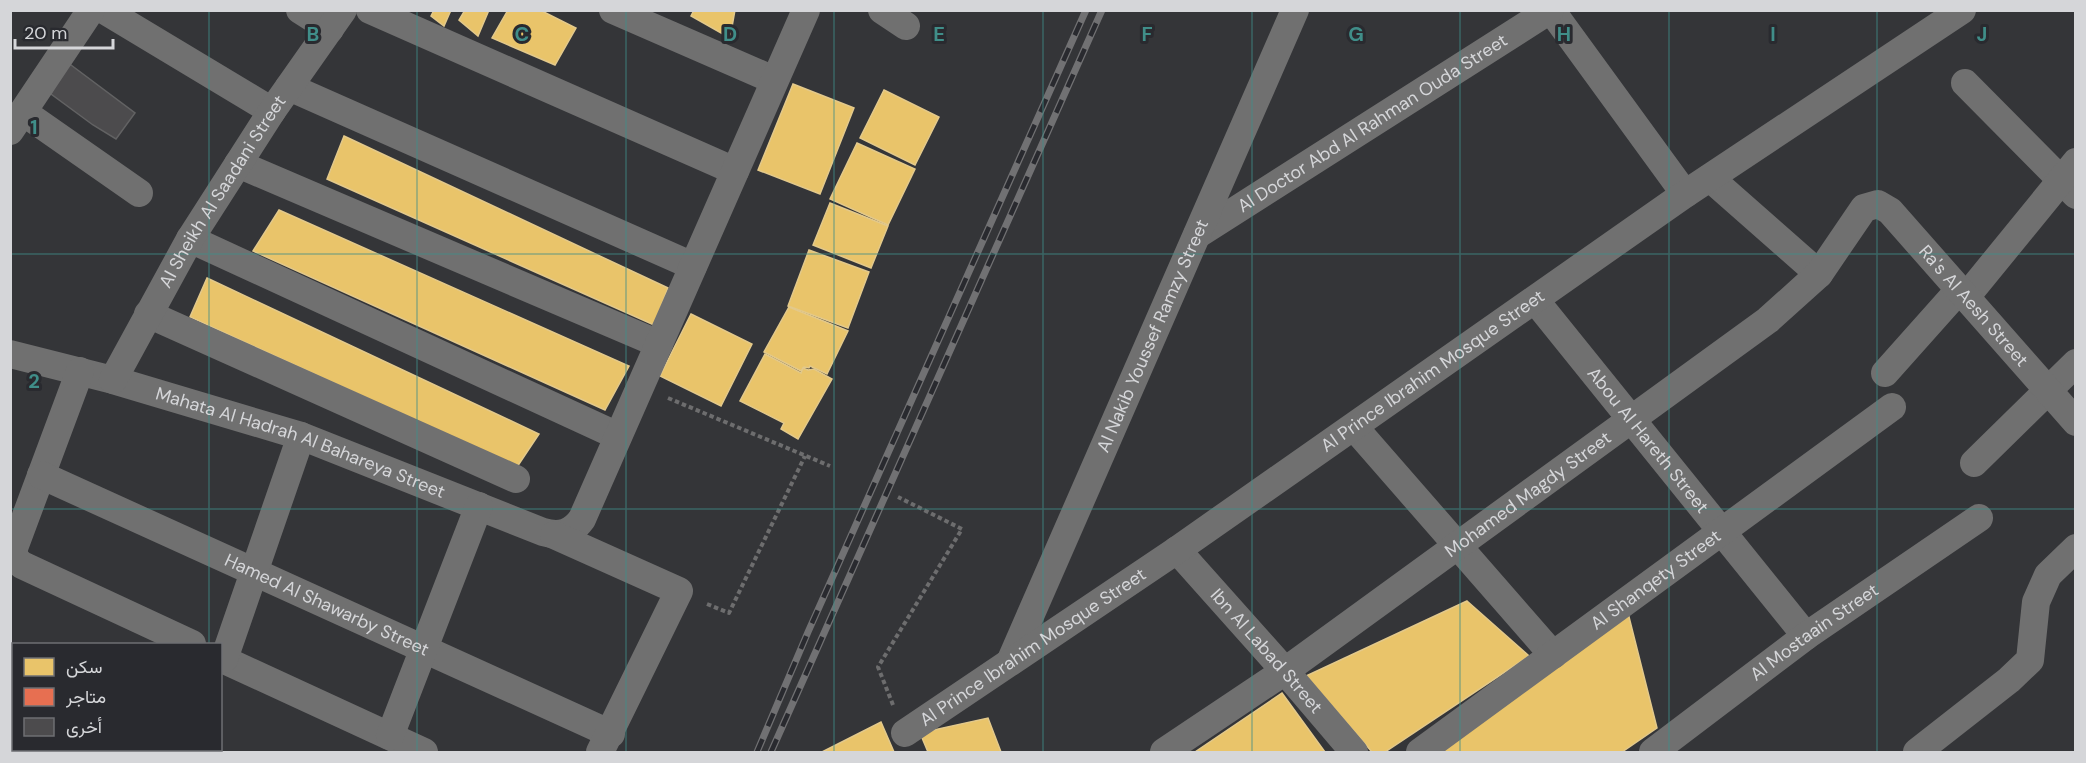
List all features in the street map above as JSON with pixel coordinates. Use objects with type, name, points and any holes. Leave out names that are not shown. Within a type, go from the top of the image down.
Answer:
[{"type":"street","points":[[91,10],[17,122],[139,193]]},
{"type":"street","points":[[104,10],[272,111]]},
{"type":"street","points":[[300,10],[337,20]]},
{"type":"street","points":[[370,10],[735,171]]},
{"type":"street","points":[[614,10],[774,80]]},
{"type":"street","points":[[554,535],[576,528],[582,519],[806,10]]},
{"type":"street","points":[[882,10],[906,26]]},
{"type":"street","name":"Al Nakib Youssef Ramzy Street","points":[[1010,662],[1295,10]]},
{"type":"street","points":[[1497,44],[1512,10]]},
{"type":"street","points":[[1551,10],[1685,194]]},
{"type":"street","name":"Al Doctor Abd Al Rahman Ouda Street","points":[[1197,235],[1551,10]]},
{"type":"street","name":"Al Prince Ibrahim Mosque Street","points":[[905,733],[1177,550],[1685,194],[1962,10]]},
{"type":"street","name":"Al Sheikh Al Saadani Street","points":[[113,380],[190,239],[272,111],[337,20]]},
{"type":"street","points":[[1885,373],[2071,179],[1965,83]]},
{"type":"street","points":[[289,87],[693,266]]},
{"type":"street","points":[[238,164],[659,344]]},
{"type":"street","points":[[1710,178],[1819,274]]},
{"type":"street","name":"Ra's Al Aesh Street","points":[[1864,208],[1878,204],[1890,211],[2076,423]]},
{"type":"street","name":"Mohamed Magdy Street","points":[[1164,753],[1285,671],[1768,320],[1819,274],[1864,208]]},
{"type":"street","points":[[190,239],[618,436]]},
{"type":"street","name":"Abou Al Hareth Street","points":[[1534,300],[1806,636]]},
{"type":"street","points":[[148,314],[516,479]]},
{"type":"street","name":"Mahata Al Hadrah Al Bahareya Street","points":[[10,354],[113,380],[301,436],[554,535],[679,591]]},
{"type":"street","points":[[1974,463],[2076,363]]},
{"type":"street","points":[[80,371],[14,548],[14,558],[22,566],[188,643]]},
{"type":"street","name":"Al Shanqety Street","points":[[1420,753],[1892,407]]},
{"type":"street","points":[[1354,427],[1553,655]]},
{"type":"street","points":[[301,436],[222,658],[424,753]]},
{"type":"street","name":"Hamed Al Shawarby Street","points":[[41,475],[424,648],[606,743]]},
{"type":"street","points":[[390,736],[479,506]]},
{"type":"street","name":"Al Mostaain Street","points":[[1653,753],[1806,636],[1979,518]]},
{"type":"street","name":"Ibn Al Labad Street","points":[[1177,550],[1285,671],[1354,753]]},
{"type":"street","points":[[1917,753],[2009,680],[2030,660],[2036,602],[2048,575],[2073,555]]},
{"type":"street","points":[[606,743],[679,591]]},
{"type":"path","points":[[640,387],[830,466]]},
{"type":"path","points":[[679,591],[729,613],[805,456]]},
{"type":"path","points":[[878,667],[962,529],[898,497]]},
{"type":"building: سكن","points":[[434,10],[451,10],[444,26],[431,16]]},
{"type":"building: سكن","points":[[465,10],[489,10],[478,36],[459,20]]},
{"type":"building: سكن","points":[[508,10],[540,10],[576,28],[555,65],[492,38]]},
{"type":"building: سكن","points":[[694,10],[735,10],[730,38],[691,16]]},
{"type":"building: سكن","points":[[793,84],[854,108],[820,194],[758,170]]},
{"type":"building: سكن","points":[[884,90],[939,117],[915,165],[860,138]]},
{"type":"building: سكن","points":[[344,136],[668,288],[654,325],[327,179]]},
{"type":"building: سكن","points":[[857,143],[915,169],[888,225],[830,199]]},
{"type":"building: سكن","points":[[830,203],[888,226],[871,268],[813,245]]},
{"type":"building: سكن","points":[[279,210],[629,366],[605,410],[253,251]]},
{"type":"building: سكن","points":[[809,250],[869,272],[848,328],[788,306]]},
{"type":"building: سكن","points":[[207,278],[539,434],[517,467],[190,317]]},
{"type":"building: سكن","points":[[789,307],[848,331],[827,374],[810,366],[809,368],[804,367],[801,371],[764,352]]},
{"type":"building: سكن","points":[[691,314],[752,344],[721,406],[660,376]]},
{"type":"building: سكن","points":[[765,354],[801,373],[803,368],[814,369],[832,379],[798,439],[781,429],[784,423],[740,401]]},
{"type":"building: سكن","points":[[1467,601],[1529,656],[1385,752],[1372,752],[1306,676]]},
{"type":"building: سكن","points":[[1628,613],[1657,728],[1622,752],[1422,752]]},
{"type":"building: سكن","points":[[1282,693],[1325,752],[1195,752]]},
{"type":"building: سكن","points":[[988,718],[1001,752],[928,752],[920,733]]},
{"type":"building: سكن","points":[[881,722],[894,752],[822,752]]},
{"type":"building: أخرى","points":[[67,62],[135,113],[116,139],[51,94]]},
{"type":"railway","points":[[757,752],[808,632],[1086,10]]},
{"type":"railway","points":[[771,752],[1102,10]]}]
